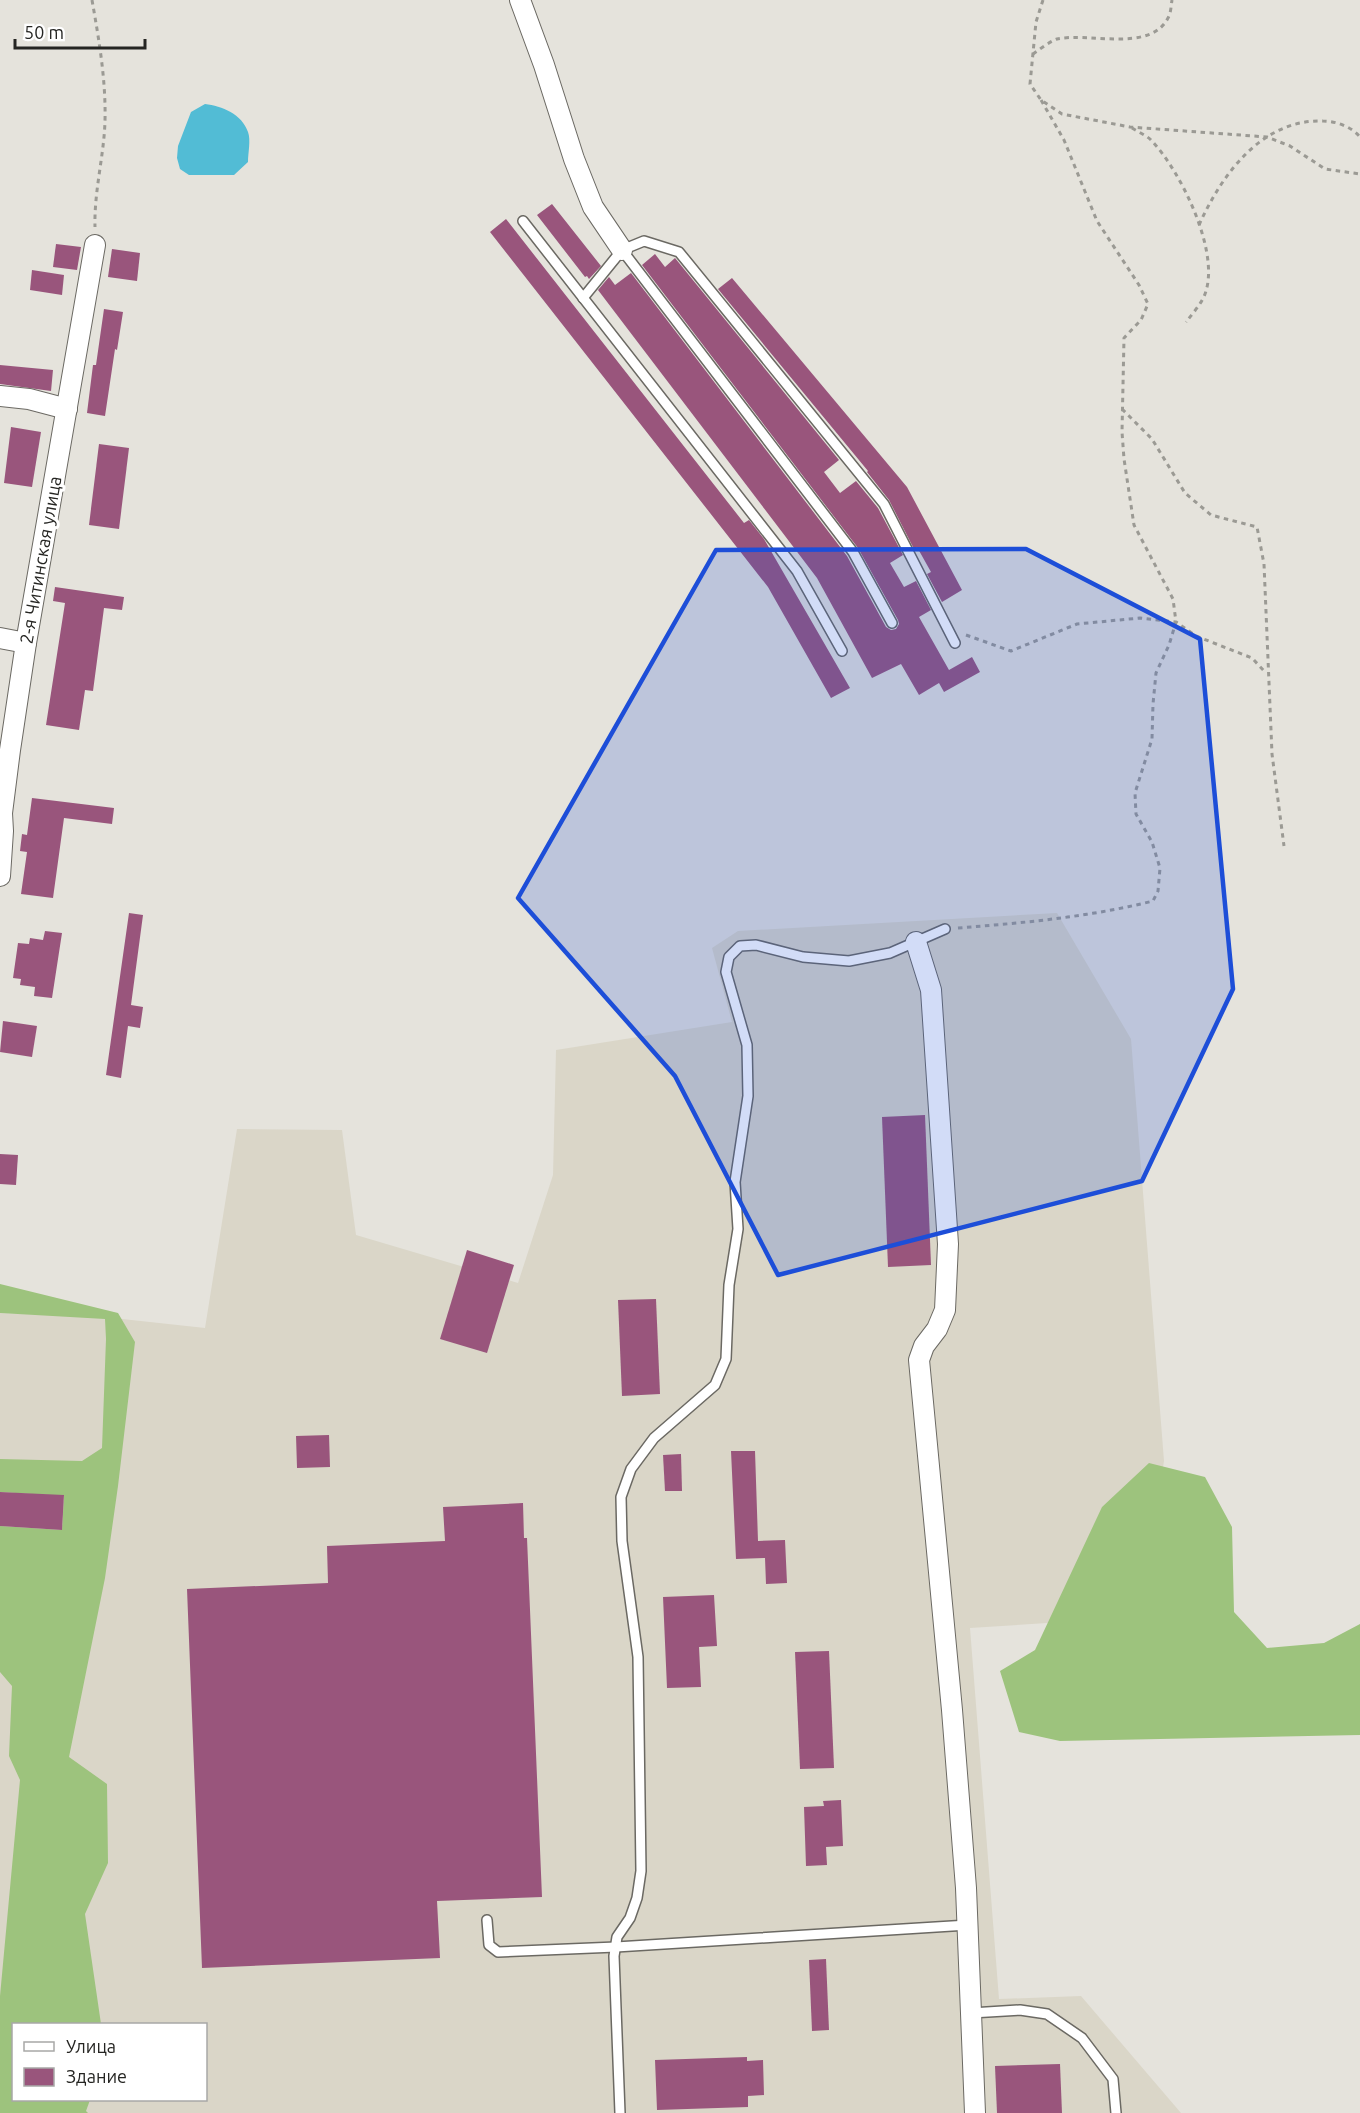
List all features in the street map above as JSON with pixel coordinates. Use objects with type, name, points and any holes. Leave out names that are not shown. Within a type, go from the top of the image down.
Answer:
[{"type":"street","points":[[520,0],[585,188],[593,207],[622,250]]},
{"type":"street","name":"2-я Читинская улица","points":[[0,876],[5,749],[26,643],[95,245]]},
{"type":"street","points":[[0,396],[29,399],[67,408]]},
{"type":"street","points":[[0,638],[26,643]]},
{"type":"street","points":[[916,942],[932,990],[948,1244],[945,1310],[937,1329],[924,1346],[919,1360],[952,1710],[968,1925],[975,2113]]},
{"type":"lane","points":[[523,221],[797,570],[842,651]]},
{"type":"lane","points":[[583,298],[622,250],[644,241],[679,252],[884,504],[955,643]]},
{"type":"lane","points":[[622,250],[853,552],[892,623]]},
{"type":"lane","points":[[620,2113],[614,1956],[617,1937],[630,1918],[637,1898],[641,1871],[638,1657],[622,1541],[621,1497],[631,1469],[654,1438],[715,1385],[726,1359],[729,1285],[738,1229],[735,1182],[748,1096],[747,1045],[726,972],[729,957],[740,946],[756,945],[803,957],[849,961],[890,953],[945,929]]},
{"type":"lane","points":[[487,1920],[489,1945],[498,1952],[968,1925]]},
{"type":"lane","points":[[971,2013],[1020,2010],[1047,2014],[1082,2038],[1113,2079],[1116,2113]]},
{"type":"path","points":[[92,0],[104,69],[105,122],[94,204],[95,245]]},
{"type":"path","points":[[945,929],[1040,922],[1153,901],[1158,891],[1160,868],[1152,842],[1136,814],[1135,793],[1152,739],[1152,704],[1156,673],[1169,645],[1176,622],[1173,599],[1134,525],[1124,459],[1122,408],[1124,338],[1141,320],[1148,304],[1139,285],[1097,221],[1064,140],[1030,84],[1036,22],[1043,0]]},
{"type":"path","points":[[1032,54],[1055,40],[1076,37],[1144,38],[1159,30],[1169,17],[1172,0]]},
{"type":"path","points":[[1041,100],[1062,114],[1130,127],[1267,137],[1290,146],[1325,169],[1360,174]]},
{"type":"path","points":[[1199,225],[1228,172],[1247,152],[1283,128],[1306,120],[1330,121],[1355,130],[1360,137]]},
{"type":"path","points":[[1130,127],[1149,139],[1170,164],[1186,190],[1199,225],[1209,269],[1208,281],[1206,292],[1186,322]]},
{"type":"path","points":[[1122,408],[1152,439],[1185,493],[1211,515],[1257,527],[1264,564],[1272,754],[1284,846]]},
{"type":"path","points":[[948,630],[1011,651],[1077,624],[1140,618],[1176,622],[1196,636],[1252,658],[1268,674]]},
{"type":"highlighted area","points":[[1026,549],[1200,639],[1233,989],[1142,1181],[778,1275],[675,1076],[518,898],[716,550]]},
{"type":"shaded area","points":[[1057,913],[1131,1039],[1164,1461],[1139,1617],[970,1628],[999,1999],[1081,1996],[1181,2113],[0,2113],[0,1313],[104,1317],[205,1328],[237,1129],[342,1130],[356,1235],[518,1283],[553,1175],[556,1050],[732,1022],[712,948],[738,931]]},
{"type":"green space","points":[[0,1284],[118,1313],[135,1342],[105,1578],[69,1757],[107,1784],[108,1863],[85,1914],[101,2023],[12,2023],[12,2101],[90,2101],[86,2111],[88,2113],[0,2113],[0,1996],[20,1780],[9,1756],[12,1686],[0,1672],[0,1526],[62,1530],[64,1496],[0,1492],[0,1459],[82,1461],[102,1448],[105,1319],[0,1313]]},
{"type":"green space","points":[[1149,1463],[1205,1477],[1232,1527],[1234,1612],[1267,1648],[1324,1643],[1360,1624],[1360,1735],[1060,1741],[1019,1732],[1000,1671],[1035,1650],[1102,1507]]},
{"type":"water","points":[[205,104],[231,112],[241,120],[248,132],[248,162],[234,175],[189,175],[180,169],[177,158],[178,146],[191,112]]},
{"type":"building","points":[[552,204],[601,266],[589,279],[585,277],[537,215]]},
{"type":"building","points":[[506,219],[744,523],[749,520],[764,539],[850,688],[831,698],[768,587],[490,232]]},
{"type":"building","points":[[56,244],[81,247],[77,270],[53,267]]},
{"type":"building","points":[[112,249],[140,253],[137,281],[108,277]]},
{"type":"building","points":[[655,254],[665,267],[675,258],[839,460],[824,472],[840,493],[856,481],[878,508],[903,555],[890,563],[904,587],[916,581],[931,610],[919,617],[949,670],[972,657],[980,672],[944,692],[939,683],[919,695],[901,664],[872,678],[817,578],[598,290],[609,277],[615,285],[631,273],[847,556],[886,627],[891,630],[896,629],[899,624],[898,620],[858,548],[642,265]]},
{"type":"building","points":[[32,270],[64,275],[62,295],[30,290]]},
{"type":"building","points":[[732,278],[907,487],[962,590],[942,602],[927,574],[931,572],[917,547],[914,549],[889,500],[868,471],[718,289]]},
{"type":"building","points":[[104,309],[123,312],[105,416],[87,413],[93,365],[96,365]]},
{"type":"building","points":[[0,365],[53,370],[51,391],[0,384]]},
{"type":"building","points":[[11,427],[41,432],[32,487],[4,483]]},
{"type":"building","points":[[99,444],[129,448],[119,529],[89,525]]},
{"type":"building","points":[[55,587],[124,597],[122,610],[104,608],[93,691],[85,690],[79,730],[46,725],[65,603],[53,601]]},
{"type":"building","points":[[32,798],[114,808],[112,824],[64,818],[53,898],[21,894],[27,852],[20,851],[22,834],[27,835]]},
{"type":"building","points":[[129,913],[143,915],[131,1005],[143,1007],[140,1028],[128,1026],[121,1078],[106,1075]]},
{"type":"building","points":[[45,931],[62,933],[52,998],[34,996],[35,987],[20,985],[21,979],[13,978],[18,943],[29,944],[30,938],[43,940]]},
{"type":"building","points":[[3,1021],[37,1026],[32,1057],[0,1052]]},
{"type":"building","points":[[925,1115],[931,1265],[888,1267],[882,1117]]},
{"type":"building","points":[[0,1154],[18,1155],[16,1185],[0,1184]]},
{"type":"building","points":[[467,1250],[514,1265],[487,1353],[440,1339]]},
{"type":"building","points":[[656,1299],[660,1394],[622,1396],[618,1300]]},
{"type":"building","points":[[329,1435],[330,1467],[297,1468],[296,1436]]},
{"type":"building","points":[[731,1451],[755,1451],[758,1541],[785,1540],[787,1583],[766,1584],[765,1558],[736,1559]]},
{"type":"building","points":[[681,1454],[682,1491],[665,1491],[663,1455]]},
{"type":"building","points":[[0,1492],[64,1495],[62,1530],[0,1526]]},
{"type":"building","points":[[523,1503],[524,1538],[527,1538],[542,1897],[437,1901],[440,1958],[202,1968],[187,1589],[328,1583],[327,1546],[445,1541],[443,1507]]},
{"type":"building","points":[[714,1595],[717,1646],[699,1647],[701,1687],[667,1688],[663,1597]]},
{"type":"building","points":[[829,1651],[834,1768],[800,1769],[795,1652]]},
{"type":"building","points":[[841,1800],[843,1846],[826,1847],[827,1865],[806,1866],[804,1807],[824,1806],[823,1801]]},
{"type":"building","points":[[826,1959],[829,2030],[812,2031],[809,1960]]},
{"type":"building","points":[[747,2057],[747,2061],[763,2060],[764,2095],[748,2096],[748,2107],[657,2110],[655,2060]]},
{"type":"building","points":[[1060,2064],[1062,2113],[997,2113],[995,2066]]}]
